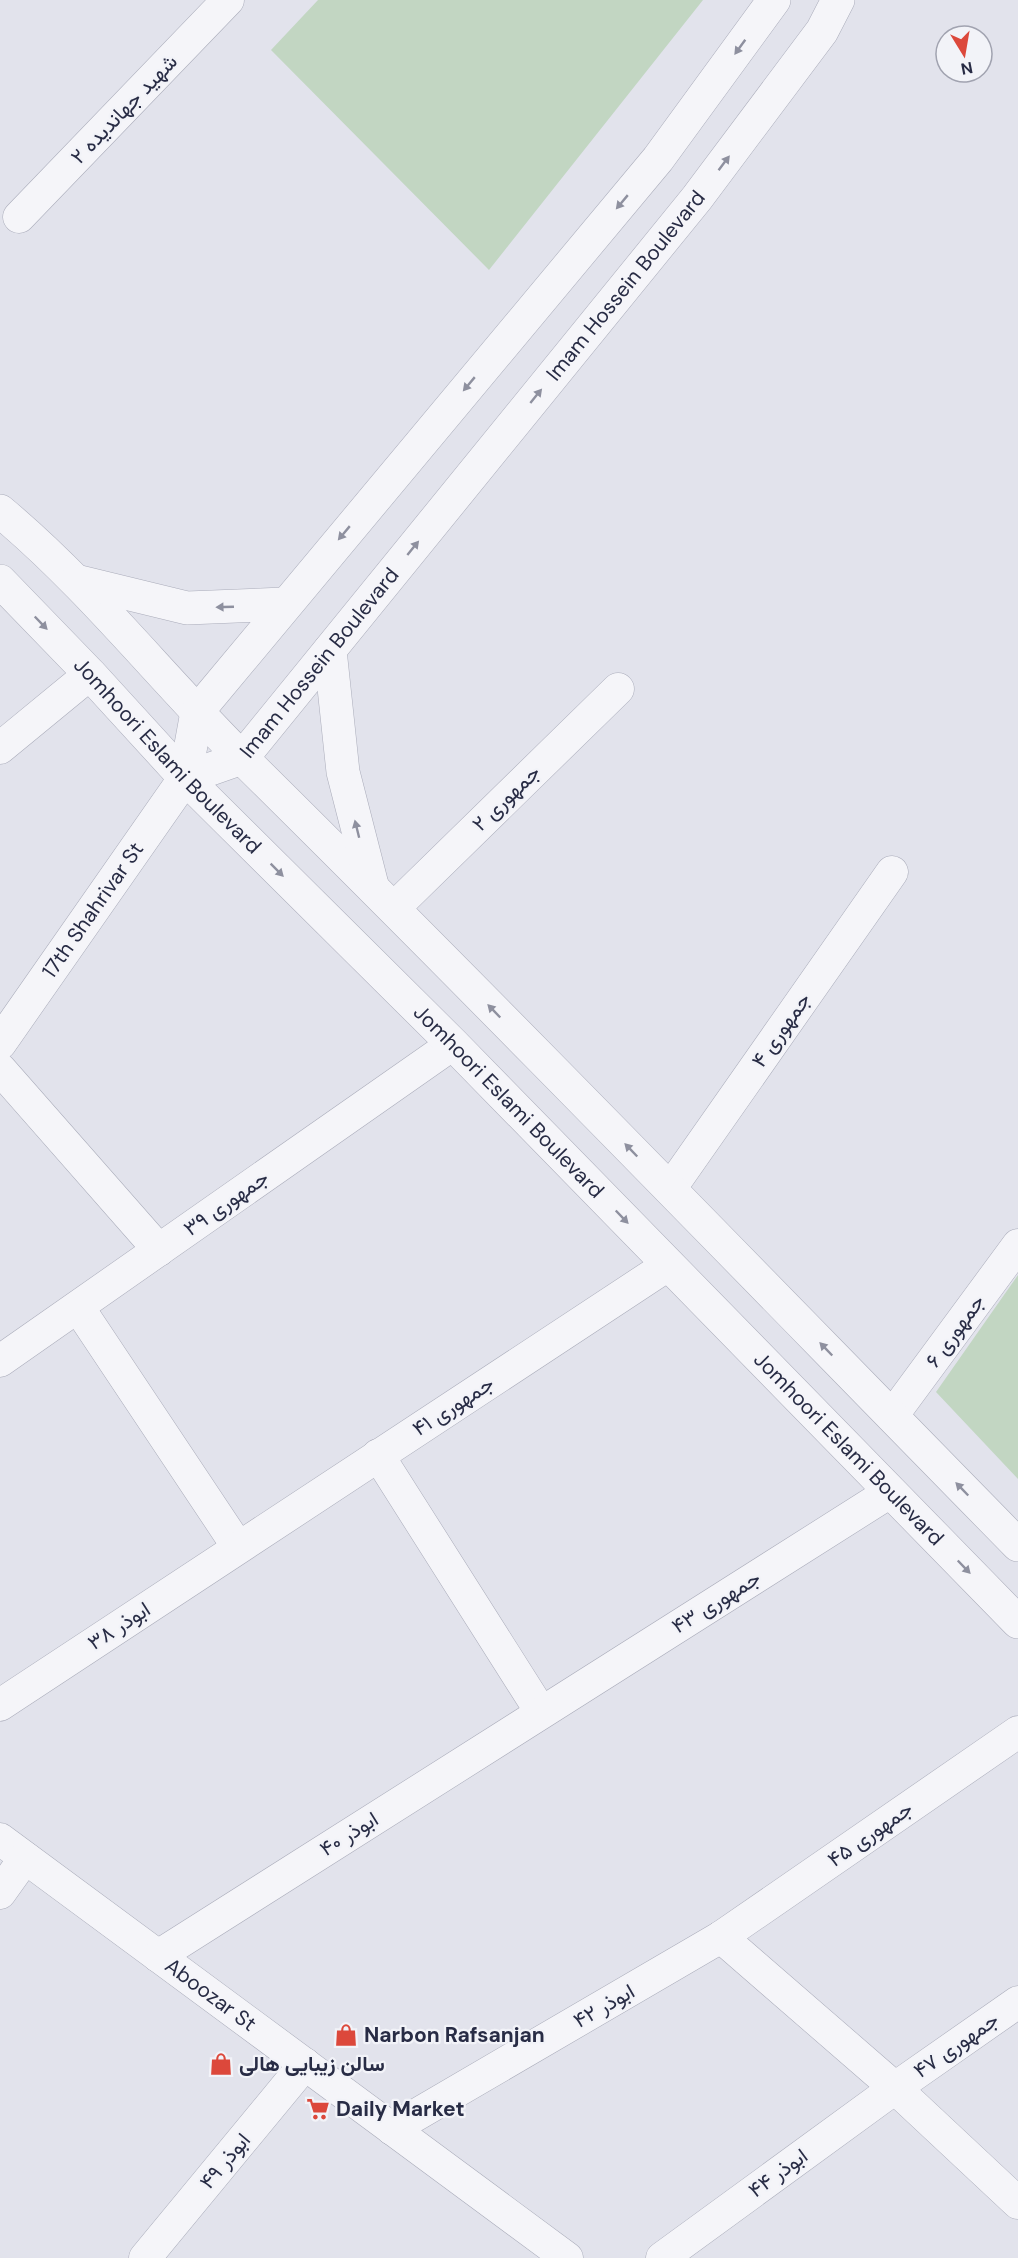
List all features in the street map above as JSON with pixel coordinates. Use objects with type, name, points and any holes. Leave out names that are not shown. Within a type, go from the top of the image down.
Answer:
[{"type":"street","name":"شهید جهاندیده ۲","points":[[19,218],[228,0]]},
{"type":"street","points":[[185,778],[197,712],[284,604],[658,159],[774,0]]},
{"type":"street","name":"Imam Hossein Boulevard","points":[[185,778],[242,758],[697,198],[822,31],[838,0]]},
{"type":"street","points":[[0,510],[41,545],[197,712],[383,896],[1018,1545]]},
{"type":"street","name":"Jomhoori Eslami Boulevard","points":[[0,581],[90,674],[185,778],[453,1044],[1018,1622]]},
{"type":"street","points":[[76,581],[187,608],[284,604]]},
{"type":"street","points":[[330,650],[343,772],[383,896]]},
{"type":"street","points":[[0,748],[90,674]]},
{"type":"street","name":"جمهوری ۲","points":[[383,896],[618,689]]},
{"type":"street","name":"17th Shahrivar St","points":[[0,1043],[185,778]]},
{"type":"street","name":"جمهوری ۴","points":[[670,1190],[892,872]]},
{"type":"street","name":"جمهوری ۳۹","points":[[0,1361],[453,1044]]},
{"type":"street","points":[[0,1069],[159,1250]]},
{"type":"street","name":"جمهوری ۶","points":[[892,1416],[1018,1245]]},
{"type":"street","name":"جمهوری ۴۱","points":[[238,1547],[668,1265]]},
{"type":"street","points":[[78,1307],[238,1547]]},
{"type":"street","points":[[378,1455],[541,1712]]},
{"type":"street","name":"جمهوری ۴۳","points":[[541,1712],[890,1492]]},
{"type":"street","name":"ابوذر ۳۸","points":[[0,1705],[238,1547]]},
{"type":"street","name":"ابوذر ۴۰","points":[[158,1956],[541,1712]]},
{"type":"street","name":"جمهوری ۴۵","points":[[722,1937],[1018,1732]]},
{"type":"street","name":"Aboozar St","points":[[0,1839],[567,2258]]},
{"type":"street","points":[[0,1893],[25,1858]]},
{"type":"street","points":[[722,1937],[895,2088],[1018,2203]]},
{"type":"street","name":"ابوذر ۴۲","points":[[392,2129],[722,1937]]},
{"type":"street","name":"جمهوری ۴۷","points":[[895,2088],[1018,2002]]},
{"type":"street","name":"ابوذر ۴۹","points":[[145,2258],[305,2064]]},
{"type":"street","name":"ابوذر ۴۴","points":[[662,2258],[895,2088]]},
{"type":"green space","points":[[318,0],[703,0],[489,270],[271,50]]},
{"type":"green space","points":[[1018,1275],[1018,1479],[936,1392]]},
{"type":"place","name":"Narbon Rafsanjan","points":[[346,2035]]},
{"type":"place","name":"سالن زیبایی هالی","points":[[221,2064]]},
{"type":"place","name":"Daily Market","points":[[318,2109]]}]
